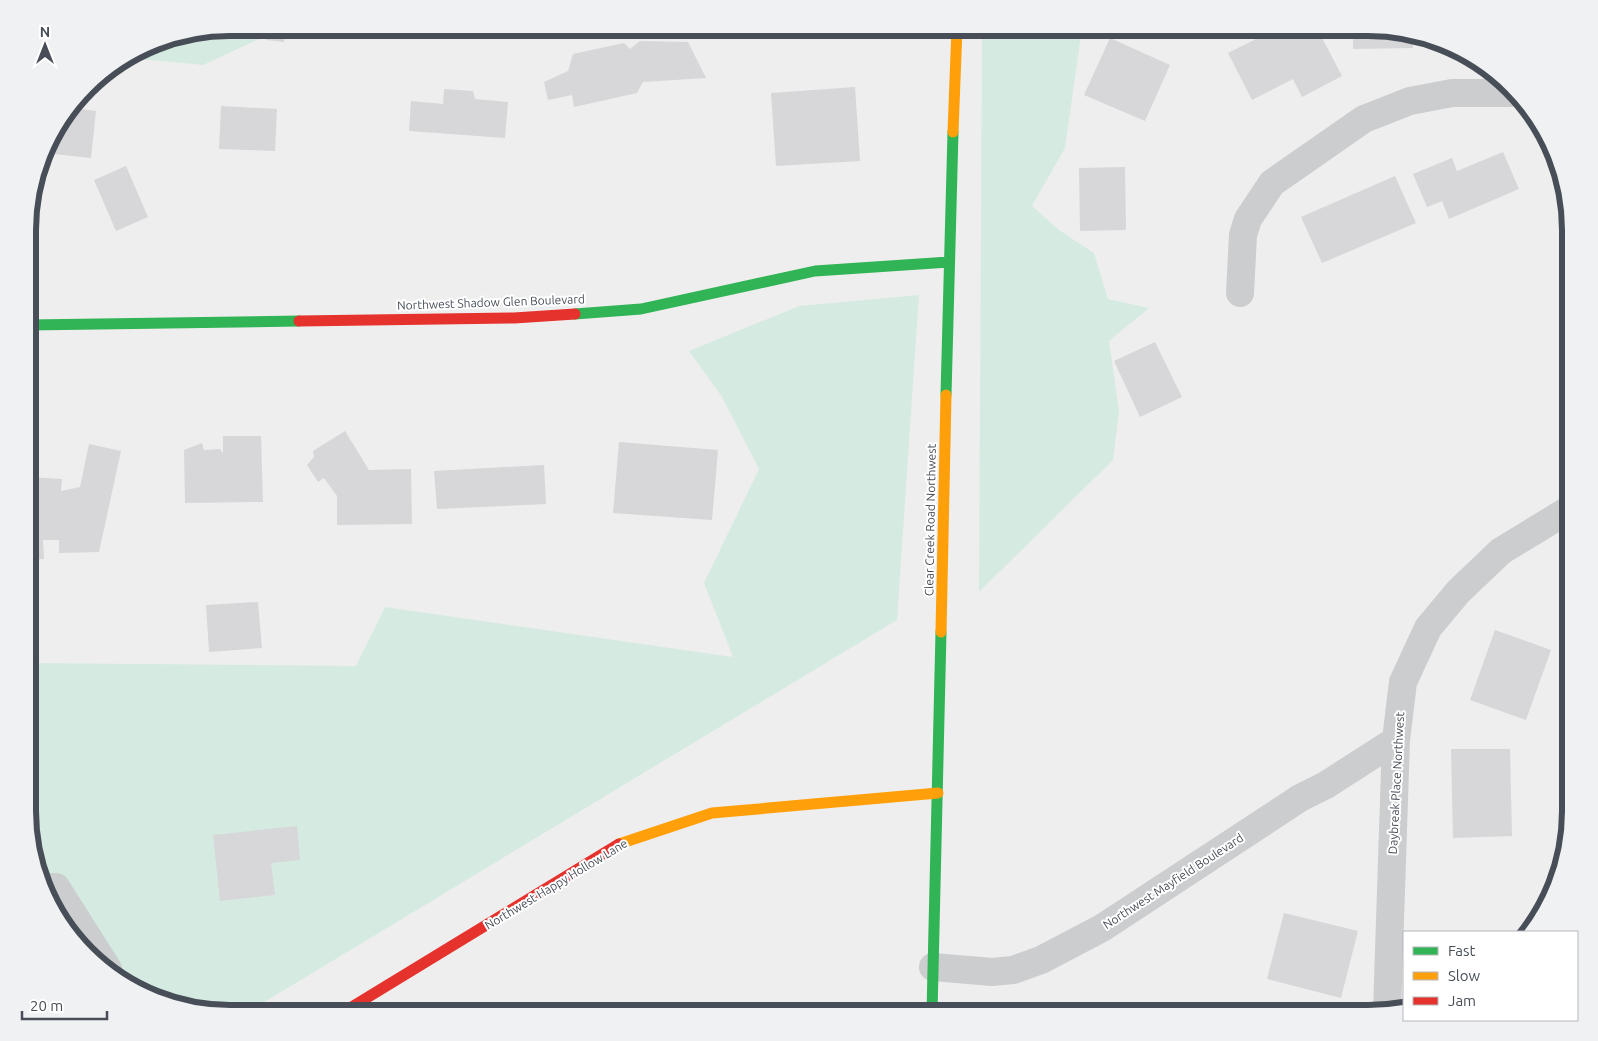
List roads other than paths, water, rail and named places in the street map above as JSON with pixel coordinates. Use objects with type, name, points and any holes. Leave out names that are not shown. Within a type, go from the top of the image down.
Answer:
[{"type":"street","name":"Clear Creek Road Northwest","points":[[932,1005],[949,262],[957,36]]},
{"type":"street","points":[[1240,292],[1243,235],[1248,218],[1272,183],[1364,119],[1410,101],[1452,93],[1505,93]]},
{"type":"street","name":"Northwest Shadow Glen Boulevard","points":[[36,325],[514,318],[641,309],[815,271],[949,262]]},
{"type":"street","name":"Daybreak Place Northwest","points":[[1387,1003],[1396,740],[1403,682],[1428,628],[1458,592],[1502,551],[1562,514]]},
{"type":"street","name":"Northwest Mayfield Boulevard","points":[[933,967],[992,972],[1013,970],[1041,960],[1102,928],[1300,798],[1326,785],[1396,740]]},
{"type":"street","name":"Northwest Happy Hollow Lane","points":[[357,1005],[620,843],[712,813],[938,793]]},
{"type":"street","points":[[52,888],[56,888],[97,952]]}]
